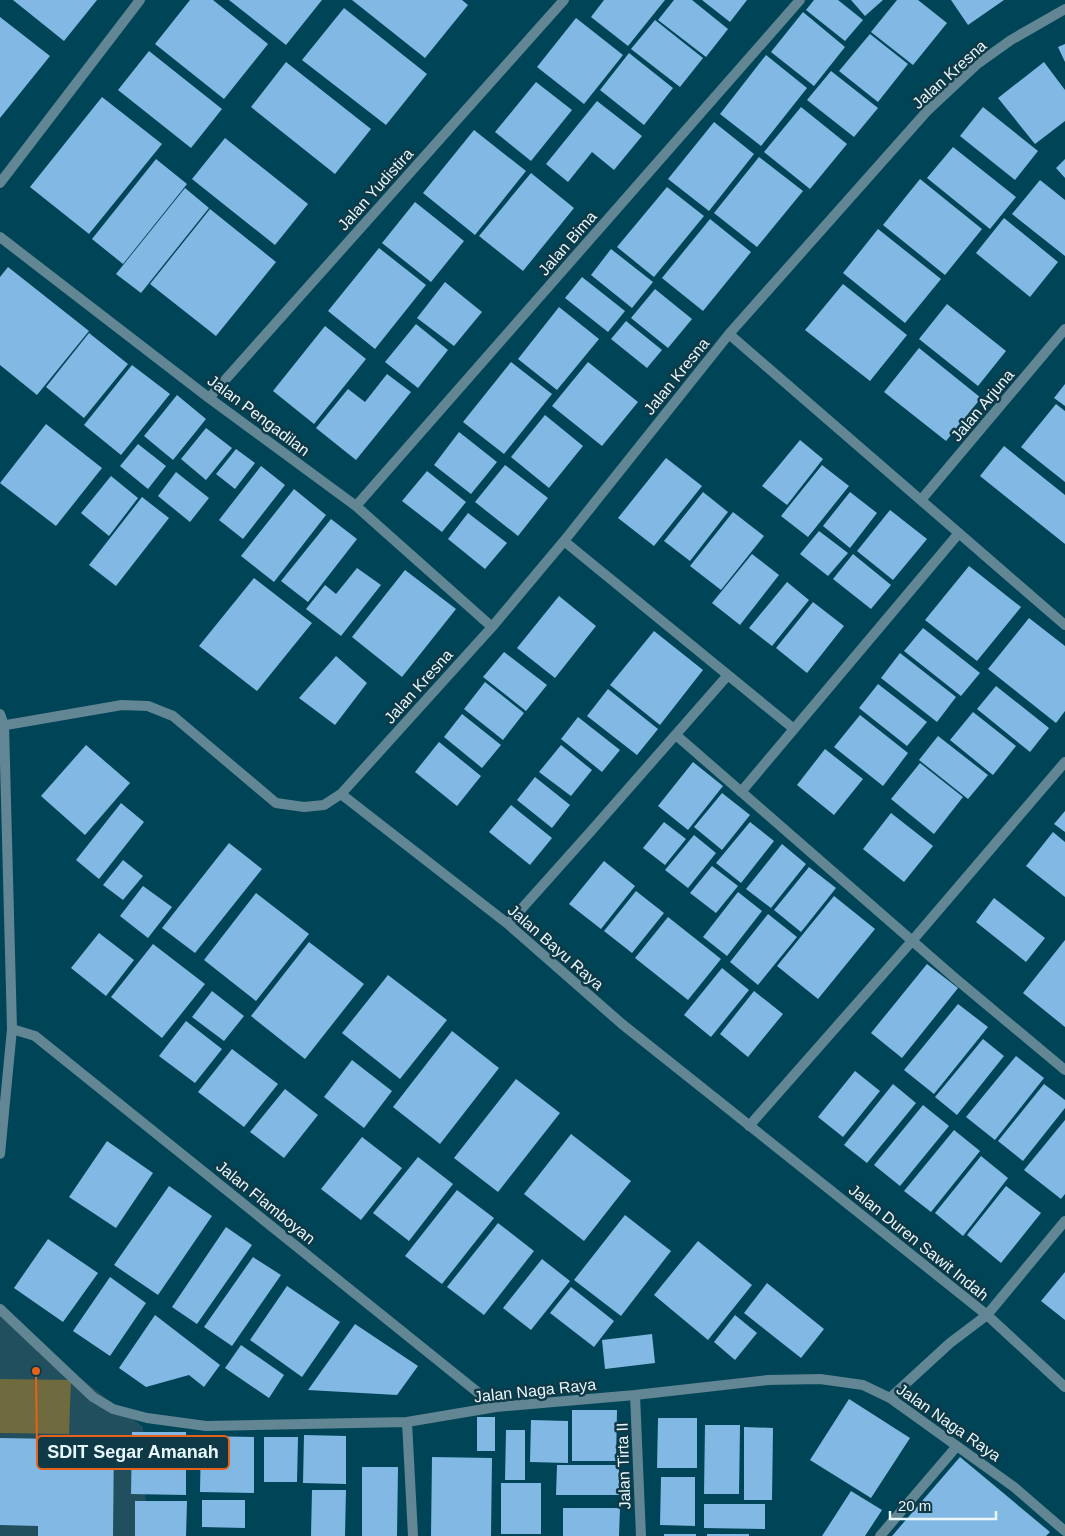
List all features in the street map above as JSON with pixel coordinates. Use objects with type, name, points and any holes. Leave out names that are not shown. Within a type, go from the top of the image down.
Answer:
[{"type":"street","points":[[0,182],[140,0]]},
{"type":"street","name":"Jalan Yudistira","points":[[209,398],[564,0]]},
{"type":"street","name":"Jalan Bima","points":[[356,506],[800,0]]},
{"type":"street","name":"Jalan Kresna","points":[[341,794],[492,627],[564,541],[729,334],[928,110],[976,65],[1011,40],[1065,9]]},
{"type":"street","name":"Jalan Pengadilan","points":[[0,238],[209,398],[356,506],[492,627]]},
{"type":"street","name":"Jalan Arjuna","points":[[921,500],[1065,329]]},
{"type":"street","points":[[729,334],[1065,625]]},
{"type":"street","points":[[741,792],[959,534]]},
{"type":"street","points":[[564,541],[794,729]]},
{"type":"street","points":[[508,924],[728,675]]},
{"type":"street","points":[[2,725],[122,704],[148,706],[173,716],[276,803],[304,808],[324,804],[341,794]]},
{"type":"street","points":[[0,714],[2,725],[12,1028],[0,1154]]},
{"type":"street","points":[[676,735],[912,941],[1065,1070]]},
{"type":"street","points":[[749,1126],[912,941],[1065,762]]},
{"type":"street","name":"Jalan Bayu Raya","points":[[341,794],[508,924],[622,1024],[749,1126]]},
{"type":"street","name":"Jalan Flamboyan","points":[[12,1028],[35,1036],[496,1407]]},
{"type":"street","name":"Jalan Duren Sawit Indah","points":[[749,1126],[987,1315],[1065,1387]]},
{"type":"street","points":[[890,1398],[950,1342],[987,1315],[1065,1221]]},
{"type":"street","name":"Jalan Naga Raya","points":[[0,1309],[93,1397],[114,1409],[147,1418],[206,1426],[407,1422],[496,1407],[635,1395],[768,1380],[820,1379],[862,1386],[890,1398],[1014,1487],[1065,1531]]},
{"type":"street","name":"Jalan Tirta II","points":[[635,1395],[641,1536]]},
{"type":"street","points":[[407,1422],[413,1536]]},
{"type":"street","points":[[880,1536],[957,1446]]},
{"type":"shaded area","points":[[0,1315],[143,1427],[149,1536],[0,1536]]},
{"type":"shaded area","points":[[0,1379],[71,1380],[69,1434],[0,1433]]},
{"type":"building","points":[[13,0],[97,0],[64,41]]},
{"type":"building","points":[[190,0],[213,0],[268,44],[224,99],[155,44]]},
{"type":"building","points":[[229,0],[322,0],[286,45]]},
{"type":"building","points":[[352,0],[462,0],[468,5],[425,58]]},
{"type":"building","points":[[604,0],[665,0],[628,46],[591,17]]},
{"type":"building","points":[[674,0],[692,0],[728,29],[706,57],[658,20]]},
{"type":"building","points":[[702,0],[747,0],[730,22]]},
{"type":"building","points":[[814,0],[838,0],[863,20],[845,41],[806,10]]},
{"type":"building","points":[[851,0],[883,0],[865,16]]},
{"type":"building","points":[[897,0],[918,0],[947,23],[913,65],[871,32]]},
{"type":"building","points":[[951,0],[1004,0],[968,25]]},
{"type":"building","points":[[344,8],[427,74],[386,125],[302,60]]},
{"type":"building","points":[[803,12],[845,47],[814,86],[771,52]]},
{"type":"building","points":[[0,17],[50,56],[0,118]]},
{"type":"building","points":[[576,18],[623,55],[584,104],[537,67]]},
{"type":"building","points":[[655,20],[703,58],[680,87],[631,49]]},
{"type":"building","points":[[870,34],[908,64],[878,102],[839,71]]},
{"type":"building","points":[[1065,44],[1065,62],[1058,47]]},
{"type":"building","points":[[149,51],[222,109],[191,148],[118,90]]},
{"type":"building","points":[[629,53],[673,88],[644,125],[600,90]]},
{"type":"building","points":[[766,55],[807,88],[761,146],[720,114]]},
{"type":"building","points":[[286,62],[371,129],[335,174],[251,107]]},
{"type":"building","points":[[1044,62],[1065,90],[1065,121],[1035,144],[998,98]]},
{"type":"building","points":[[831,71],[878,108],[854,137],[807,100]]},
{"type":"building","points":[[536,82],[572,110],[531,161],[495,132]]},
{"type":"building","points":[[102,97],[162,144],[89,234],[30,187]]},
{"type":"building","points":[[597,101],[642,136],[614,170],[592,152],[568,182],[546,164]]},
{"type":"building","points":[[801,107],[847,144],[810,189],[764,152]]},
{"type":"building","points":[[983,107],[1038,151],[1015,180],[960,136]]},
{"type":"building","points":[[714,122],[754,154],[709,211],[668,179]]},
{"type":"building","points":[[474,130],[526,171],[475,235],[423,193]]},
{"type":"building","points":[[225,138],[308,204],[275,245],[192,179]]},
{"type":"building","points":[[953,147],[1016,197],[990,229],[927,178]]},
{"type":"building","points":[[759,157],[803,191],[757,247],[714,213]]},
{"type":"building","points":[[156,159],[187,184],[123,264],[92,239]]},
{"type":"building","points":[[1065,159],[1065,178],[1056,168]]},
{"type":"building","points":[[531,173],[574,208],[523,271],[479,236]]},
{"type":"building","points":[[920,179],[982,229],[945,275],[883,225]]},
{"type":"building","points":[[1040,180],[1065,200],[1065,256],[1012,214]]},
{"type":"building","points":[[667,187],[704,216],[654,277],[617,247]]},
{"type":"building","points":[[185,188],[209,208],[141,293],[116,274]]},
{"type":"building","points":[[415,202],[464,241],[431,282],[382,243]]},
{"type":"building","points":[[210,209],[276,262],[216,336],[150,284]]},
{"type":"building","points":[[1004,218],[1058,262],[1030,297],[976,253]]},
{"type":"building","points":[[710,219],[751,252],[703,311],[662,278]]},
{"type":"building","points":[[878,229],[941,279],[905,323],[843,273]]},
{"type":"building","points":[[379,248],[426,285],[375,349],[328,311]]},
{"type":"building","points":[[611,249],[653,282],[632,308],[591,275]]},
{"type":"building","points":[[8,267],[89,331],[37,395],[0,365],[0,277]]},
{"type":"building","points":[[582,277],[625,311],[608,332],[565,298]]},
{"type":"building","points":[[445,282],[482,312],[454,346],[417,318]]},
{"type":"building","points":[[843,284],[907,335],[870,381],[805,330]]},
{"type":"building","points":[[655,289],[692,319],[668,348],[631,318]]},
{"type":"building","points":[[947,304],[1006,351],[978,386],[919,339]]},
{"type":"building","points":[[559,307],[599,339],[557,390],[518,359]]},
{"type":"building","points":[[626,321],[662,350],[647,368],[611,339]]},
{"type":"building","points":[[416,324],[448,350],[418,388],[385,362]]},
{"type":"building","points":[[325,326],[366,359],[314,424],[273,391]]},
{"type":"building","points":[[89,333],[128,364],[84,418],[46,387]]},
{"type":"building","points":[[919,348],[981,398],[946,441],[884,392]]},
{"type":"building","points":[[511,362],[552,394],[504,454],[463,422]]},
{"type":"building","points":[[588,362],[638,402],[602,446],[552,406]]},
{"type":"building","points":[[132,365],[170,394],[121,455],[84,425]]},
{"type":"building","points":[[387,374],[411,392],[356,460],[316,428],[348,389],[365,402]]},
{"type":"building","points":[[1065,384],[1065,406],[1054,398]]},
{"type":"building","points":[[177,395],[206,419],[173,460],[144,436]]},
{"type":"building","points":[[1056,404],[1065,411],[1065,482],[1021,447]]},
{"type":"building","points":[[545,415],[583,446],[549,488],[511,457]]},
{"type":"building","points":[[46,424],[102,468],[56,526],[0,483]]},
{"type":"building","points":[[206,428],[232,448],[206,480],[181,459]]},
{"type":"building","points":[[459,432],[497,462],[471,494],[434,465]]},
{"type":"building","points":[[800,440],[823,459],[787,505],[762,486]]},
{"type":"building","points":[[138,444],[166,466],[148,489],[120,466]]},
{"type":"building","points":[[1004,446],[1065,495],[1065,544],[980,476]]},
{"type":"building","points":[[236,449],[255,463],[235,489],[216,474]]},
{"type":"building","points":[[666,458],[702,486],[654,546],[618,518]]},
{"type":"building","points":[[505,465],[548,498],[518,536],[475,502]]},
{"type":"building","points":[[822,465],[849,486],[808,537],[781,516]]},
{"type":"building","points":[[261,466],[285,485],[243,539],[219,520]]},
{"type":"building","points":[[427,471],[466,502],[442,532],[402,501]]},
{"type":"building","points":[[176,472],[209,498],[190,522],[158,496]]},
{"type":"building","points":[[111,476],[138,498],[109,536],[81,513]]},
{"type":"building","points":[[294,489],[326,515],[274,582],[241,556]]},
{"type":"building","points":[[703,492],[728,512],[690,561],[664,541]]},
{"type":"building","points":[[850,492],[877,513],[850,548],[823,526]]},
{"type":"building","points":[[142,497],[169,518],[116,586],[89,565]]},
{"type":"building","points":[[890,510],[927,539],[893,580],[857,551]]},
{"type":"building","points":[[733,512],[764,536],[721,590],[690,566]]},
{"type":"building","points":[[468,513],[507,543],[485,569],[448,539]]},
{"type":"building","points":[[331,519],[357,539],[308,602],[281,581]]},
{"type":"building","points":[[819,531],[848,553],[828,576],[800,554]]},
{"type":"building","points":[[752,554],[779,575],[740,625],[712,603]]},
{"type":"building","points":[[853,554],[891,585],[871,609],[833,579]]},
{"type":"building","points":[[969,566],[1021,607],[977,661],[925,620]]},
{"type":"building","points":[[357,568],[381,585],[341,636],[306,609],[325,585],[336,594]]},
{"type":"building","points":[[405,570],[456,609],[402,677],[352,637]]},
{"type":"building","points":[[254,578],[312,623],[257,691],[199,646]]},
{"type":"building","points":[[787,582],[809,600],[772,646],[749,628]]},
{"type":"building","points":[[559,596],[596,626],[555,678],[517,648]]},
{"type":"building","points":[[813,602],[844,626],[807,673],[776,648]]},
{"type":"building","points":[[1029,618],[1065,646],[1065,711],[1056,723],[988,669]]},
{"type":"building","points":[[923,628],[980,673],[961,696],[904,651]]},
{"type":"building","points":[[654,631],[703,670],[660,725],[610,685]]},
{"type":"building","points":[[504,652],[547,685],[526,711],[483,677]]},
{"type":"building","points":[[900,653],[956,697],[937,722],[881,678]]},
{"type":"building","points":[[336,656],[367,683],[335,725],[299,698]]},
{"type":"building","points":[[485,682],[524,713],[503,740],[464,709]]},
{"type":"building","points":[[878,684],[927,722],[907,746],[859,708]]},
{"type":"building","points":[[996,686],[1049,728],[1030,752],[977,709]]},
{"type":"building","points":[[608,689],[658,729],[637,755],[587,716]]},
{"type":"building","points":[[973,712],[1016,746],[993,775],[950,740]]},
{"type":"building","points":[[462,714],[501,745],[482,768],[444,737]]},
{"type":"building","points":[[860,715],[908,753],[883,786],[834,747]]},
{"type":"building","points":[[578,717],[620,750],[602,772],[561,739]]},
{"type":"building","points":[[938,736],[988,775],[968,799],[919,760]]},
{"type":"building","points":[[439,742],[481,776],[457,806],[415,772]]},
{"type":"building","points":[[86,745],[130,783],[85,835],[41,796]]},
{"type":"building","points":[[561,745],[592,770],[571,796],[539,772]]},
{"type":"building","points":[[825,749],[863,779],[834,815],[797,785]]},
{"type":"building","points":[[693,762],[723,786],[688,830],[658,806]]},
{"type":"building","points":[[920,763],[963,797],[934,834],[891,799]]},
{"type":"building","points":[[535,777],[570,805],[552,828],[517,800]]},
{"type":"building","points":[[722,793],[750,815],[722,850],[694,827]]},
{"type":"building","points":[[121,803],[144,822],[99,879],[76,860]]},
{"type":"building","points":[[511,805],[552,838],[530,865],[489,832]]},
{"type":"building","points":[[1065,811],[1065,832],[1054,824]]},
{"type":"building","points":[[891,813],[933,846],[904,882],[863,849]]},
{"type":"building","points":[[664,822],[686,839],[665,865],[643,848]]},
{"type":"building","points":[[750,822],[774,841],[741,883],[716,863]]},
{"type":"building","points":[[1053,832],[1065,842],[1065,897],[1026,866]]},
{"type":"building","points":[[694,835],[716,853],[688,888],[665,870]]},
{"type":"building","points":[[229,843],[262,869],[195,953],[162,928]]},
{"type":"building","points":[[782,844],[806,864],[771,908],[746,889]]},
{"type":"building","points":[[123,860],[143,876],[123,900],[103,885]]},
{"type":"building","points":[[604,861],[635,886],[601,929],[569,904]]},
{"type":"building","points":[[712,866],[738,886],[716,913],[690,893]]},
{"type":"building","points":[[809,867],[836,888],[801,932],[774,910]]},
{"type":"building","points":[[143,886],[172,907],[148,938],[120,916]]},
{"type":"building","points":[[636,891],[664,913],[632,953],[604,931]]},
{"type":"building","points":[[738,892],[762,911],[727,956],[703,937]]},
{"type":"building","points":[[256,893],[309,934],[256,1001],[204,960]]},
{"type":"building","points":[[834,896],[875,929],[818,999],[777,966]]},
{"type":"building","points":[[994,898],[1045,938],[1026,962],[976,922]]},
{"type":"building","points":[[768,914],[797,937],[758,985],[730,962]]},
{"type":"building","points":[[668,917],[721,959],[688,1000],[635,958]]},
{"type":"building","points":[[99,933],[134,960],[106,996],[71,968]]},
{"type":"building","points":[[1065,940],[1065,1027],[1023,993]]},
{"type":"building","points":[[309,942],[364,984],[305,1059],[251,1016]]},
{"type":"building","points":[[153,944],[205,984],[162,1038],[111,997]]},
{"type":"building","points":[[927,964],[958,988],[902,1058],[871,1033]]},
{"type":"building","points":[[722,968],[749,990],[711,1037],[684,1015]]},
{"type":"building","points":[[388,975],[447,1020],[400,1079],[342,1033]]},
{"type":"building","points":[[212,991],[244,1016],[224,1041],[192,1017]]},
{"type":"building","points":[[754,991],[783,1014],[748,1057],[720,1034]]},
{"type":"building","points":[[958,1004],[988,1027],[934,1094],[904,1070]]},
{"type":"building","points":[[186,1021],[222,1049],[195,1083],[159,1056]]},
{"type":"building","points":[[452,1031],[499,1068],[440,1144],[393,1107]]},
{"type":"building","points":[[983,1039],[1004,1056],[957,1115],[935,1097]]},
{"type":"building","points":[[232,1049],[278,1084],[244,1127],[198,1092]]},
{"type":"building","points":[[1016,1056],[1044,1078],[995,1140],[966,1117]]},
{"type":"building","points":[[352,1060],[392,1091],[364,1128],[324,1097]]},
{"type":"building","points":[[855,1071],[880,1091],[843,1137],[818,1117]]},
{"type":"building","points":[[516,1079],[560,1113],[498,1192],[454,1158]]},
{"type":"building","points":[[893,1084],[916,1103],[867,1163],[844,1145]]},
{"type":"building","points":[[1044,1084],[1065,1100],[1065,1108],[1023,1161],[998,1141]]},
{"type":"building","points":[[285,1089],[318,1115],[284,1158],[250,1132]]},
{"type":"building","points":[[923,1105],[949,1126],[900,1186],[874,1165]]},
{"type":"building","points":[[1065,1120],[1065,1194],[1061,1199],[1024,1170]]},
{"type":"building","points":[[954,1130],[980,1151],[931,1212],[904,1191]]},
{"type":"building","points":[[571,1134],[631,1181],[584,1241],[524,1194]]},
{"type":"building","points":[[362,1137],[402,1168],[361,1220],[321,1189]]},
{"type":"building","points":[[107,1141],[153,1173],[116,1228],[69,1197]]},
{"type":"building","points":[[981,1156],[1008,1178],[963,1236],[935,1213]]},
{"type":"building","points":[[418,1157],[453,1184],[409,1241],[373,1213]]},
{"type":"building","points":[[169,1186],[212,1216],[158,1295],[114,1265]]},
{"type":"building","points":[[1006,1186],[1041,1213],[1001,1263],[967,1235]]},
{"type":"building","points":[[457,1190],[494,1218],[442,1284],[405,1256]]},
{"type":"building","points":[[625,1215],[671,1251],[621,1316],[574,1280]]},
{"type":"building","points":[[498,1223],[534,1251],[484,1315],[447,1287]]},
{"type":"building","points":[[226,1227],[252,1245],[197,1324],[172,1307]]},
{"type":"building","points":[[48,1239],[98,1273],[63,1322],[14,1288]]},
{"type":"building","points":[[698,1241],[752,1285],[708,1340],[654,1295]]},
{"type":"building","points":[[253,1257],[281,1275],[232,1346],[204,1327]]},
{"type":"building","points":[[542,1259],[570,1281],[531,1330],[503,1308]]},
{"type":"building","points":[[1065,1272],[1065,1320],[1041,1301]]},
{"type":"building","points":[[110,1277],[146,1303],[110,1356],[73,1331]]},
{"type":"building","points":[[767,1283],[824,1329],[801,1358],[744,1313]]},
{"type":"building","points":[[287,1286],[340,1322],[302,1377],[250,1340]]},
{"type":"building","points":[[571,1287],[614,1321],[594,1347],[550,1313]]},
{"type":"building","points":[[155,1315],[220,1365],[204,1387],[189,1375],[146,1387],[119,1368]]},
{"type":"building","points":[[735,1315],[757,1333],[735,1360],[714,1342]]},
{"type":"building","points":[[355,1324],[418,1366],[397,1395],[308,1390]]},
{"type":"building","points":[[652,1334],[655,1363],[605,1369],[602,1340]]},
{"type":"building","points":[[241,1345],[284,1375],[269,1398],[225,1368]]},
{"type":"building","points":[[849,1399],[910,1438],[871,1498],[810,1460]]},
{"type":"building","points":[[572,1410],[617,1410],[616,1461],[572,1461]]},
{"type":"building","points":[[477,1417],[495,1417],[495,1451],[477,1451]]},
{"type":"building","points":[[658,1418],[697,1418],[697,1468],[657,1468]]},
{"type":"building","points":[[531,1420],[568,1421],[568,1463],[530,1462]]},
{"type":"building","points":[[705,1425],[740,1425],[739,1494],[704,1494]]},
{"type":"building","points":[[744,1427],[773,1428],[772,1500],[744,1500]]},
{"type":"building","points":[[506,1430],[525,1430],[525,1480],[505,1480]]},
{"type":"building","points":[[132,1432],[186,1432],[186,1495],[131,1494]]},
{"type":"building","points":[[304,1435],[346,1436],[346,1484],[303,1483]]},
{"type":"building","points":[[201,1436],[254,1437],[254,1493],[200,1492]]},
{"type":"building","points":[[264,1437],[298,1437],[297,1482],[264,1482]]},
{"type":"building","points":[[0,1438],[114,1440],[113,1536],[38,1536],[38,1526],[0,1525]]},
{"type":"building","points":[[432,1457],[492,1458],[491,1536],[431,1536]]},
{"type":"building","points":[[960,1457],[1050,1532],[1046,1536],[892,1536]]},
{"type":"building","points":[[557,1465],[619,1465],[619,1495],[556,1495]]},
{"type":"building","points":[[362,1467],[398,1467],[397,1536],[362,1536]]},
{"type":"building","points":[[661,1477],[695,1477],[695,1526],[660,1525]]},
{"type":"building","points":[[501,1483],[541,1483],[541,1534],[501,1534]]},
{"type":"building","points":[[312,1490],[346,1490],[345,1536],[311,1536]]},
{"type":"building","points":[[851,1491],[882,1510],[865,1536],[822,1536]]},
{"type":"building","points":[[202,1500],[245,1500],[245,1528],[202,1527]]},
{"type":"building","points":[[135,1501],[187,1501],[186,1536],[135,1536]]},
{"type":"building","points":[[704,1504],[765,1504],[765,1529],[704,1528]]},
{"type":"building","points":[[563,1508],[620,1508],[619,1536],[563,1536]]},
{"type":"building","points":[[664,1534],[696,1534],[696,1536],[664,1536]]},
{"type":"building","points":[[707,1534],[749,1534],[749,1536],[707,1536]]},
{"type":"place","name":"SDIT Segar Amanah","points":[[36,1371]]}]
